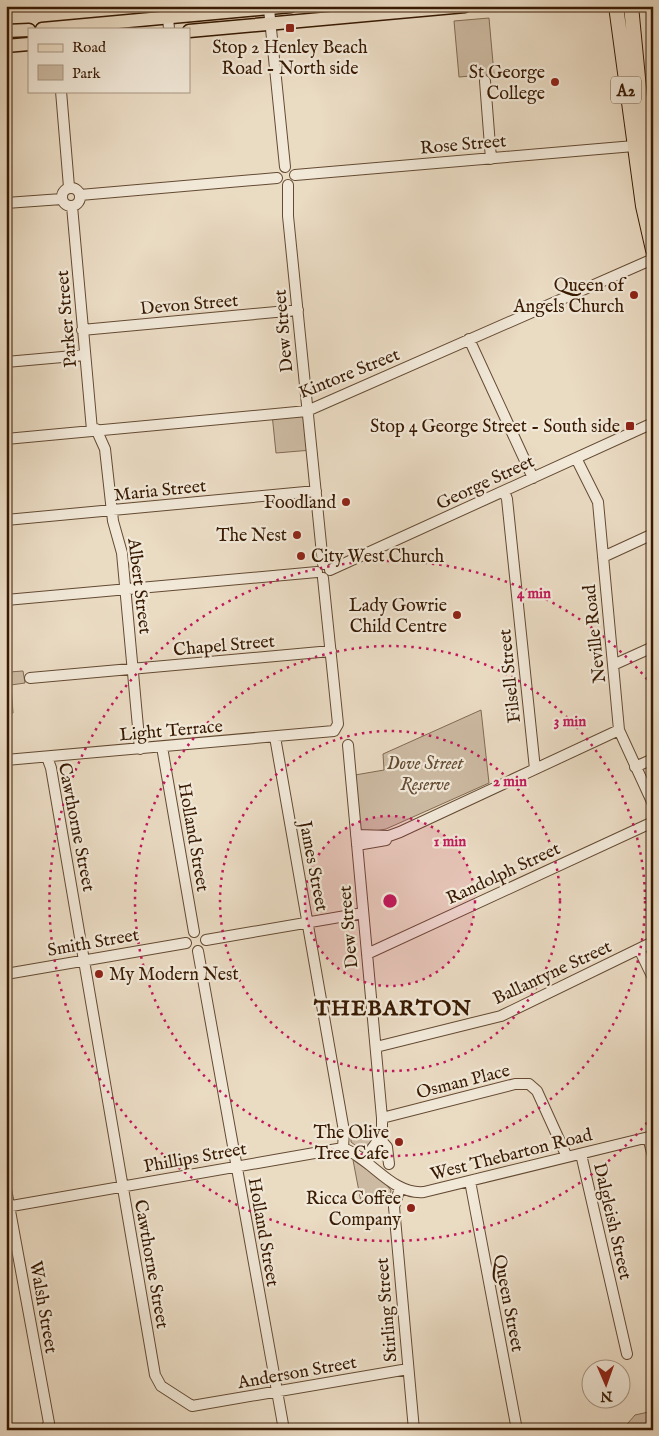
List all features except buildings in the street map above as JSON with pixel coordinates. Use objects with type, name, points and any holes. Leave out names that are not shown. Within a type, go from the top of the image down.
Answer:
[{"type":"highway","points":[[607,6],[619,35]]},
{"type":"highway","name":"A2","points":[[616,6],[619,35],[653,214]]},
{"type":"highway","name":"A2","points":[[634,9],[643,206],[653,250]]},
{"type":"main road","points":[[58,28],[291,6]]},
{"type":"main road","points":[[190,31],[465,6]]},
{"type":"main road","points":[[6,32],[28,30]]},
{"type":"main road","points":[[6,46],[28,44]]},
{"type":"street","points":[[269,9],[285,167]]},
{"type":"street","points":[[485,81],[491,159]]},
{"type":"street","points":[[61,92],[69,188]]},
{"type":"street","name":"Rose Street","points":[[295,174],[640,145]]},
{"type":"street","points":[[285,167],[292,169],[295,174],[293,182],[288,185],[282,184],[277,178],[278,171],[285,167]]},
{"type":"street","points":[[80,195],[277,178]]},
{"type":"street","name":"Dew Street","points":[[288,185],[288,216],[338,724],[336,728]]},
{"type":"street","points":[[69,188],[77,190],[80,195],[78,202],[72,206],[66,205],[62,199],[63,192],[69,188]]},
{"type":"street","points":[[6,203],[62,199]]},
{"type":"street","name":"Parker Street","points":[[72,206],[82,330],[94,429]]},
{"type":"street","name":"Kintore Street","points":[[6,439],[94,429],[307,411],[653,258]]},
{"type":"street","name":"Devon Street","points":[[82,330],[298,310]]},
{"type":"street","points":[[469,339],[533,478]]},
{"type":"street","points":[[6,362],[85,355]]},
{"type":"street","name":"George Street","points":[[6,600],[323,571],[504,492],[653,423]]},
{"type":"street","name":"Albert Street","points":[[94,429],[105,448],[112,511],[122,553],[140,749]]},
{"type":"street","name":"Neville Road","points":[[576,458],[598,502],[619,730],[653,804]]},
{"type":"street","name":"Maria Street","points":[[6,520],[316,491]]},
{"type":"street","name":"Filsell Street","points":[[504,492],[507,499],[535,769]]},
{"type":"street","points":[[603,557],[653,534]]},
{"type":"street","points":[[614,665],[653,647]]},
{"type":"street","name":"Chapel Street","points":[[30,678],[331,651]]},
{"type":"street","name":"Light Terrace","points":[[6,760],[330,732],[336,728]]},
{"type":"street","points":[[357,840],[380,843],[619,730]]},
{"type":"street","name":"James Street","points":[[275,737],[344,1131],[343,1148]]},
{"type":"street","name":"Dew Street","points":[[348,745],[382,1118],[382,1135],[380,1139]]},
{"type":"street","name":"Holland Street","points":[[162,748],[194,932]]},
{"type":"street","name":"Cawthorne Street","points":[[47,757],[53,777],[155,1375],[161,1386],[192,1406]]},
{"type":"street","points":[[635,767],[653,759]]},
{"type":"street","name":"Randolph Street","points":[[367,954],[653,822]]},
{"type":"street","points":[[206,940],[363,913]]},
{"type":"street","points":[[194,932],[203,935],[206,940],[206,945],[198,951],[188,948],[186,943],[187,938],[194,932]]},
{"type":"street","name":"Ballantyne Street","points":[[376,1047],[501,1016],[653,942]]},
{"type":"street","name":"Smith Street","points":[[6,974],[186,943]]},
{"type":"street","points":[[639,949],[653,978]]},
{"type":"street","name":"Holland Street","points":[[198,951],[284,1430]]},
{"type":"street","name":"Osman Place","points":[[382,1118],[515,1084],[529,1084],[537,1091],[567,1157]]},
{"type":"street","points":[[650,1136],[653,1156]]},
{"type":"street","name":"West Thebarton Road","points":[[364,1160],[400,1188],[416,1193],[650,1136]]},
{"type":"street","points":[[343,1148],[364,1160],[380,1139],[387,1147],[389,1164]]},
{"type":"street","name":"Phillips Street","points":[[8,1207],[343,1148]]},
{"type":"street","name":"Dalgleish Street","points":[[580,1154],[627,1354]]},
{"type":"street","name":"Queen Street","points":[[470,1181],[517,1430]]},
{"type":"street","name":"Stirling Street","points":[[400,1188],[394,1207],[414,1430]]},
{"type":"street","name":"Walsh Street","points":[[6,1190],[49,1424],[45,1430]]},
{"type":"street","name":"Anderson Street","points":[[192,1406],[408,1369]]},
{"type":"green space","points":[[489,18],[494,74],[459,77],[454,21]]},
{"type":"green space","points":[[307,411],[312,450],[276,453],[272,414]]},
{"type":"green space","points":[[6,654],[9,672],[23,671],[25,683],[11,685],[13,713],[6,714]]},
{"type":"green space","name":"Dove Street Reserve","points":[[481,710],[489,783],[386,829],[359,834],[355,775],[384,770],[383,754]]},
{"type":"green space","points":[[378,1133],[365,1148],[359,1148],[351,1142],[351,1138]]},
{"type":"green space","points":[[353,1160],[383,1181],[391,1190],[390,1197],[361,1202]]},
{"type":"green space","points":[[653,1411],[653,1430],[622,1430],[635,1415]]},
{"type":"place","name":"Stop 2 Henley Beach Road - North side","points":[[290,28]]},
{"type":"place","name":"St George College","points":[[555,82]]},
{"type":"place","name":"Queen of Angels Church","points":[[634,295]]},
{"type":"place","name":"Stop 4 George Street - South side","points":[[630,426]]},
{"type":"place","name":"Foodland","points":[[346,502]]},
{"type":"place","name":"The Nest","points":[[297,535]]},
{"type":"place","name":"City West Church","points":[[301,556]]},
{"type":"place","name":"Lady Gowrie Child Centre","points":[[457,615]]},
{"type":"place","name":"My Modern Nest","points":[[99,974]]},
{"type":"place","name":"The Olive Tree Cafe","points":[[399,1142]]},
{"type":"place","name":"Ricca Coffee Company","points":[[411,1208]]},
{"type":"district","name":"THEBARTON","points":[[393,1007]]}]
